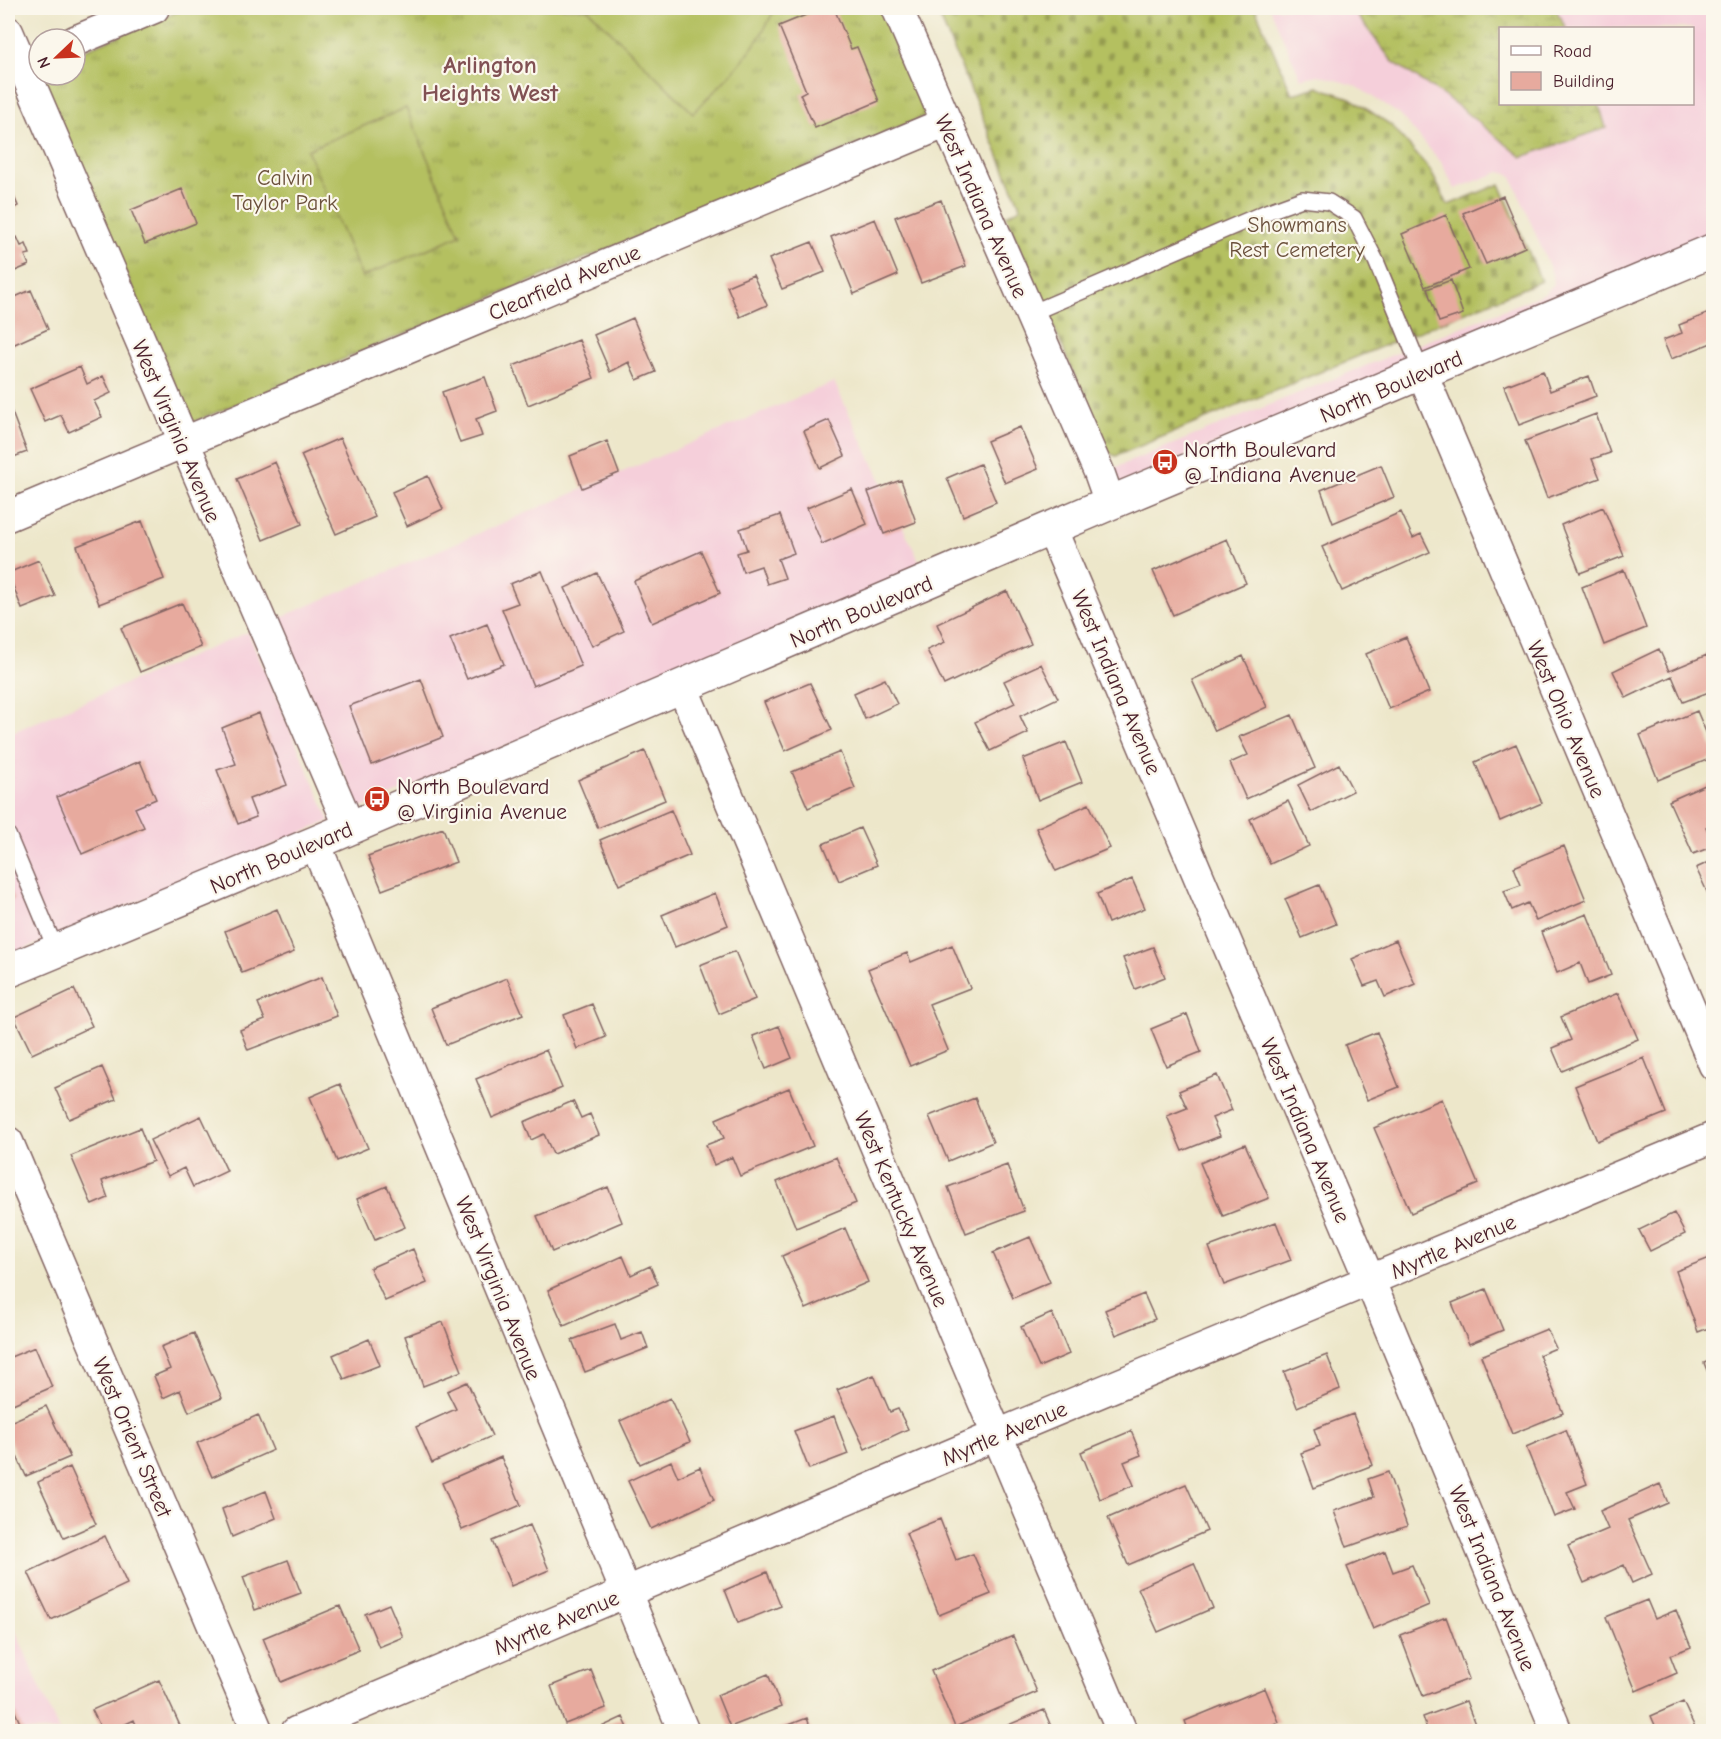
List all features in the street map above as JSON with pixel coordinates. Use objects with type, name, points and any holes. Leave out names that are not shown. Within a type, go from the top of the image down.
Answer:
[{"type":"street","points":[[87,36],[154,8]]},
{"type":"street","name":"West Indiana Avenue","points":[[897,8],[945,123],[1099,472],[1110,503]]},
{"type":"street","name":"West Virginia Avenue","points":[[8,32],[182,442],[350,828]]},
{"type":"street","name":"Clearfield Avenue","points":[[8,516],[945,123]]},
{"type":"street","name":"North Boulevard","points":[[8,971],[315,843],[1052,530],[1110,503],[1713,250]]},
{"type":"street","name":"West Ohio Avenue","points":[[1422,373],[1713,1065]]},
{"type":"street","name":"West Indiana Avenue","points":[[1052,530],[1370,1281],[1557,1731]]},
{"type":"street","name":"West Kentucky Avenue","points":[[682,686],[1122,1731]]},
{"type":"street","name":"West Virginia Avenue","points":[[315,843],[684,1731]]},
{"type":"street","name":"Myrtle Avenue","points":[[296,1731],[1713,1137]]},
{"type":"street","name":"West Orient Street","points":[[8,1142],[258,1731]]},
{"type":"lane","points":[[1029,314],[1269,211],[1302,199],[1329,202],[1354,218],[1376,261],[1422,373]]},
{"type":"lane","points":[[8,835],[56,950]]},
{"type":"shaded area","points":[[1270,8],[1354,8],[1392,61],[1454,103],[1606,128],[1599,105],[1694,105],[1694,27],[1565,27],[1555,8],[1713,8],[1713,234],[1120,484],[1114,468],[1545,293],[1554,284],[1553,276],[1511,175],[1500,172],[1455,189],[1441,162],[1400,115],[1356,86],[1319,75],[1301,79]]},
{"type":"shaded area","points":[[834,382],[923,569],[359,809],[277,619]]},
{"type":"shaded area","points":[[248,632],[330,821],[8,956],[8,734]]},
{"type":"shaded area","points":[[8,1613],[59,1731],[8,1731]]},
{"type":"green space","name":"Calvin Taylor Park","points":[[186,8],[880,8],[926,116],[191,423],[44,87],[87,87],[87,49]]},
{"type":"green space","points":[[587,8],[775,8],[750,51],[693,113]]},
{"type":"green space","name":"Showmans Rest Cemetery","points":[[936,8],[1255,8],[1292,94],[1318,87],[1350,98],[1391,125],[1430,170],[1448,205],[1500,184],[1541,281],[1116,456],[1108,453],[1006,215],[1021,208]]},
{"type":"green space","points":[[1354,8],[1555,8],[1565,27],[1499,27],[1499,105],[1599,105],[1606,128],[1522,157],[1454,103],[1392,61]]},
{"type":"green space","points":[[406,108],[460,235],[362,277],[307,150]]},
{"type":"building","points":[[823,8],[834,8],[851,49],[857,47],[879,101],[815,128],[800,94],[806,91],[779,26]]},
{"type":"building","points":[[8,182],[18,206],[8,211]]},
{"type":"building","points":[[182,189],[196,223],[145,244],[131,210]]},
{"type":"building","points":[[1503,196],[1525,247],[1486,264],[1463,213]]},
{"type":"building","points":[[941,200],[966,266],[921,283],[895,217]]},
{"type":"building","points":[[1446,215],[1469,269],[1425,287],[1402,234]]},
{"type":"building","points":[[875,219],[898,275],[854,294],[831,237]]},
{"type":"building","points":[[8,226],[15,238],[17,237],[21,246],[26,244],[30,254],[25,255],[29,265],[8,274]]},
{"type":"building","points":[[812,242],[825,272],[782,289],[769,259]]},
{"type":"building","points":[[753,275],[767,305],[740,317],[727,286]]},
{"type":"building","points":[[1451,280],[1463,314],[1439,322],[1427,289]]},
{"type":"building","points":[[31,290],[48,329],[8,347],[8,300]]},
{"type":"building","points":[[1714,311],[1714,342],[1671,359],[1663,340],[1682,333],[1679,325]]},
{"type":"building","points":[[633,318],[656,372],[637,380],[629,362],[610,372],[594,335]]},
{"type":"building","points":[[579,340],[594,378],[528,405],[513,366]]},
{"type":"building","points":[[80,367],[87,384],[103,376],[111,393],[94,401],[102,417],[69,432],[61,415],[45,422],[30,389]]},
{"type":"building","points":[[1543,371],[1550,391],[1589,376],[1596,396],[1519,425],[1504,386]]},
{"type":"building","points":[[485,377],[497,411],[476,419],[482,436],[460,443],[442,392]]},
{"type":"building","points":[[8,402],[27,452],[8,459]]},
{"type":"building","points":[[1596,414],[1610,453],[1592,459],[1600,478],[1547,498],[1525,441]]},
{"type":"building","points":[[829,420],[845,456],[820,468],[804,431]]},
{"type":"building","points":[[1020,427],[1038,469],[1005,483],[987,441]]},
{"type":"building","points":[[340,438],[375,517],[336,534],[301,455]]},
{"type":"building","points":[[607,441],[619,473],[582,488],[570,456]]},
{"type":"building","points":[[275,462],[302,524],[263,540],[237,479]]},
{"type":"building","points":[[980,464],[996,502],[963,516],[947,478]]},
{"type":"building","points":[[1381,465],[1394,497],[1333,523],[1321,490]]},
{"type":"building","points":[[428,476],[443,509],[407,526],[392,492]]},
{"type":"building","points":[[901,480],[916,522],[884,534],[868,492]]},
{"type":"building","points":[[852,489],[867,524],[822,544],[807,508]]},
{"type":"building","points":[[1603,507],[1624,556],[1580,573],[1561,525]]},
{"type":"building","points":[[1401,512],[1413,538],[1421,534],[1430,552],[1342,591],[1322,547]]},
{"type":"building","points":[[780,515],[794,553],[778,559],[785,578],[767,584],[761,566],[743,572],[737,553],[747,550],[740,529]]},
{"type":"building","points":[[142,521],[164,579],[99,604],[77,546]]},
{"type":"building","points":[[1227,539],[1246,583],[1173,615],[1153,571]]},
{"type":"building","points":[[701,551],[720,593],[652,623],[634,581]]},
{"type":"building","points":[[39,560],[55,596],[22,609],[8,573]]},
{"type":"building","points":[[1624,570],[1646,628],[1604,645],[1582,587]]},
{"type":"building","points":[[542,571],[581,666],[533,686],[502,609],[518,603],[510,584]]},
{"type":"building","points":[[597,573],[624,631],[592,646],[565,588]]},
{"type":"building","points":[[1007,591],[1031,644],[944,685],[927,650],[945,642],[937,624]]},
{"type":"building","points":[[182,603],[201,647],[140,672],[121,628]]},
{"type":"building","points":[[487,624],[504,664],[467,679],[450,639]]},
{"type":"building","points":[[1406,637],[1429,692],[1389,709],[1366,654]]},
{"type":"building","points":[[1659,649],[1669,671],[1707,655],[1714,670],[1714,690],[1683,702],[1672,676],[1626,698],[1613,671]]},
{"type":"building","points":[[1243,656],[1267,707],[1215,731],[1192,680]]},
{"type":"building","points":[[1041,664],[1058,698],[1020,716],[1028,733],[990,751],[975,722],[1015,703],[1004,681]]},
{"type":"building","points":[[421,679],[443,737],[372,765],[349,706]]},
{"type":"building","points":[[885,679],[897,704],[865,719],[854,693]]},
{"type":"building","points":[[810,683],[832,730],[785,751],[764,702]]},
{"type":"building","points":[[1697,711],[1714,751],[1714,757],[1658,780],[1640,735]]},
{"type":"building","points":[[259,713],[287,785],[249,799],[256,817],[238,824],[217,770],[236,764],[222,728]]},
{"type":"building","points":[[1292,715],[1315,768],[1246,799],[1230,763],[1248,755],[1239,737]]},
{"type":"building","points":[[1066,742],[1082,782],[1038,800],[1023,759]]},
{"type":"building","points":[[1516,744],[1542,803],[1500,821],[1475,762]]},
{"type":"building","points":[[645,751],[665,800],[598,828],[578,780]]},
{"type":"building","points":[[840,752],[855,788],[808,808],[792,772]]},
{"type":"building","points":[[140,761],[156,799],[135,808],[144,827],[82,854],[57,797]]},
{"type":"building","points":[[1339,764],[1353,791],[1311,812],[1298,785]]},
{"type":"building","points":[[1712,782],[1714,786],[1714,824],[1706,827],[1714,846],[1693,854],[1669,801]]},
{"type":"building","points":[[1288,801],[1309,846],[1270,864],[1250,819]]},
{"type":"building","points":[[1089,804],[1110,848],[1056,871],[1036,828]]},
{"type":"building","points":[[671,810],[690,855],[619,885],[600,840]]},
{"type":"building","points":[[443,828],[456,862],[382,890],[368,856]]},
{"type":"building","points":[[860,828],[877,865],[839,881],[823,844]]},
{"type":"building","points":[[1564,846],[1586,900],[1536,921],[1528,903],[1512,910],[1504,891],[1521,885],[1514,867]]},
{"type":"building","points":[[1714,860],[1714,907],[1696,868]]},
{"type":"building","points":[[1132,879],[1145,908],[1108,923],[1097,894]]},
{"type":"building","points":[[8,883],[14,900],[8,903]]},
{"type":"building","points":[[1319,885],[1336,924],[1302,938],[1285,899]]},
{"type":"building","points":[[715,893],[728,925],[675,947],[662,915]]},
{"type":"building","points":[[277,909],[294,952],[242,973],[225,931]]},
{"type":"building","points":[[1587,914],[1611,975],[1588,984],[1580,963],[1557,973],[1541,932]]},
{"type":"building","points":[[1396,940],[1415,984],[1385,997],[1378,981],[1364,986],[1352,959]]},
{"type":"building","points":[[952,945],[970,988],[929,1004],[948,1050],[910,1066],[868,969],[907,953],[911,962]]},
{"type":"building","points":[[1153,947],[1165,977],[1135,989],[1123,958]]},
{"type":"building","points":[[735,951],[755,999],[719,1014],[700,965]]},
{"type":"building","points":[[322,977],[337,1016],[248,1050],[240,1030],[265,1020],[258,1003]]},
{"type":"building","points":[[507,978],[523,1014],[446,1045],[431,1008]]},
{"type":"building","points":[[74,989],[92,1026],[32,1054],[14,1017]]},
{"type":"building","points":[[1618,993],[1638,1039],[1562,1071],[1552,1048],[1571,1040],[1561,1017]]},
{"type":"building","points":[[592,1004],[606,1037],[577,1049],[564,1015]]},
{"type":"building","points":[[1187,1014],[1201,1052],[1166,1066],[1151,1029]]},
{"type":"building","points":[[779,1026],[792,1058],[766,1069],[753,1036]]},
{"type":"building","points":[[1377,1032],[1399,1087],[1367,1100],[1345,1045]]},
{"type":"building","points":[[546,1050],[562,1088],[492,1118],[476,1079]]},
{"type":"building","points":[[1644,1058],[1666,1113],[1597,1141],[1575,1086]]},
{"type":"building","points":[[102,1067],[116,1099],[69,1119],[55,1088]]},
{"type":"building","points":[[1217,1075],[1232,1110],[1212,1118],[1220,1136],[1182,1151],[1167,1116],[1187,1108],[1179,1091]]},
{"type":"building","points":[[340,1084],[368,1148],[337,1161],[310,1097]]},
{"type":"building","points":[[789,1088],[813,1146],[740,1176],[732,1157],[714,1165],[706,1145],[724,1138],[716,1119]]},
{"type":"building","points":[[975,1098],[993,1142],[948,1161],[929,1116]]},
{"type":"building","points":[[1442,1099],[1478,1184],[1411,1213],[1374,1128]]},
{"type":"building","points":[[573,1101],[581,1118],[590,1114],[599,1135],[553,1154],[544,1134],[531,1140],[524,1122]]},
{"type":"building","points":[[201,1116],[227,1171],[193,1187],[184,1168],[168,1176],[150,1140]]},
{"type":"building","points":[[140,1128],[153,1161],[102,1181],[108,1198],[92,1205],[71,1156]]},
{"type":"building","points":[[1245,1144],[1269,1198],[1223,1216],[1200,1163]]},
{"type":"building","points":[[836,1157],[856,1203],[796,1228],[777,1182]]},
{"type":"building","points":[[1007,1165],[1024,1211],[966,1233],[948,1187]]},
{"type":"building","points":[[387,1186],[405,1227],[375,1240],[357,1199]]},
{"type":"building","points":[[608,1187],[622,1222],[552,1252],[537,1216]]},
{"type":"building","points":[[1674,1213],[1685,1234],[1650,1251],[1639,1230]]},
{"type":"building","points":[[1276,1222],[1291,1260],[1224,1285],[1209,1247]]},
{"type":"building","points":[[845,1228],[868,1282],[806,1309],[782,1256]]},
{"type":"building","points":[[1030,1237],[1050,1282],[1013,1298],[993,1253]]},
{"type":"building","points":[[413,1249],[427,1283],[385,1301],[370,1268]]},
{"type":"building","points":[[623,1256],[631,1275],[650,1266],[658,1284],[564,1326],[548,1290]]},
{"type":"building","points":[[1710,1258],[1714,1268],[1714,1326],[1698,1332],[1676,1271]]},
{"type":"building","points":[[1486,1289],[1503,1330],[1469,1344],[1452,1303]]},
{"type":"building","points":[[1144,1294],[1155,1319],[1116,1335],[1105,1310]]},
{"type":"building","points":[[1052,1313],[1069,1354],[1039,1367],[1021,1327]]},
{"type":"building","points":[[443,1322],[462,1371],[423,1386],[405,1336]]},
{"type":"building","points":[[615,1324],[621,1340],[642,1332],[648,1348],[585,1372],[572,1340]]},
{"type":"building","points":[[1547,1329],[1556,1348],[1539,1355],[1563,1413],[1512,1434],[1481,1356]]},
{"type":"building","points":[[194,1333],[222,1398],[189,1412],[180,1390],[163,1398],[154,1376],[170,1369],[161,1347]]},
{"type":"building","points":[[369,1339],[380,1365],[344,1379],[333,1355]]},
{"type":"building","points":[[35,1347],[52,1387],[8,1406],[8,1358]]},
{"type":"building","points":[[1327,1355],[1340,1389],[1297,1407],[1284,1372]]},
{"type":"building","points":[[1714,1359],[1714,1385],[1713,1385],[1704,1363]]},
{"type":"building","points":[[874,1375],[890,1412],[898,1409],[908,1429],[865,1449],[837,1390]]},
{"type":"building","points":[[467,1382],[492,1436],[432,1463],[416,1427],[456,1409],[447,1391]]},
{"type":"building","points":[[670,1398],[690,1442],[640,1464],[620,1421]]},
{"type":"building","points":[[46,1406],[70,1457],[26,1476],[8,1437],[8,1423]]},
{"type":"building","points":[[1353,1414],[1373,1465],[1314,1488],[1301,1453],[1320,1446],[1314,1429]]},
{"type":"building","points":[[258,1415],[273,1450],[212,1477],[197,1443]]},
{"type":"building","points":[[834,1416],[848,1454],[809,1469],[794,1431]]},
{"type":"building","points":[[1566,1430],[1587,1484],[1567,1492],[1575,1509],[1554,1517],[1526,1447]]},
{"type":"building","points":[[1131,1431],[1141,1455],[1124,1462],[1134,1485],[1100,1499],[1081,1452]]},
{"type":"building","points":[[501,1457],[521,1505],[462,1530],[442,1483]]},
{"type":"building","points":[[671,1461],[678,1477],[700,1467],[714,1500],[651,1529],[628,1481]]},
{"type":"building","points":[[70,1467],[96,1524],[64,1538],[38,1482]]},
{"type":"building","points":[[1388,1472],[1407,1526],[1347,1547],[1334,1511],[1374,1497],[1368,1479]]},
{"type":"building","points":[[1186,1484],[1207,1531],[1128,1565],[1108,1518]]},
{"type":"building","points":[[1660,1484],[1668,1503],[1628,1520],[1652,1574],[1632,1583],[1624,1565],[1584,1583],[1568,1546],[1608,1529],[1600,1511]]},
{"type":"building","points":[[266,1491],[276,1518],[232,1537],[222,1509]]},
{"type":"building","points":[[940,1519],[956,1560],[973,1554],[991,1594],[939,1615],[906,1533]]},
{"type":"building","points":[[530,1525],[549,1570],[511,1586],[492,1541]]},
{"type":"building","points":[[105,1536],[127,1584],[51,1620],[28,1572]]},
{"type":"building","points":[[1385,1551],[1393,1572],[1412,1565],[1429,1605],[1373,1629],[1347,1567]]},
{"type":"building","points":[[288,1560],[301,1593],[255,1610],[243,1577]]},
{"type":"building","points":[[1194,1563],[1213,1608],[1158,1632],[1138,1588]]},
{"type":"building","points":[[767,1572],[781,1606],[738,1623],[725,1590]]},
{"type":"building","points":[[1647,1600],[1655,1619],[1676,1610],[1691,1647],[1670,1655],[1677,1673],[1636,1691],[1606,1617]]},
{"type":"building","points":[[389,1604],[403,1637],[379,1647],[365,1614]]},
{"type":"building","points":[[340,1606],[359,1650],[281,1682],[263,1638]]},
{"type":"building","points":[[1446,1617],[1469,1679],[1423,1696],[1400,1635]]},
{"type":"building","points":[[1013,1636],[1037,1692],[955,1727],[931,1671]]},
{"type":"building","points":[[591,1670],[606,1708],[565,1724],[551,1686]]},
{"type":"building","points":[[768,1674],[781,1707],[730,1727],[717,1695]]},
{"type":"building","points":[[159,1680],[181,1728],[173,1732],[139,1732],[134,1720],[109,1732],[103,1732],[92,1710]]},
{"type":"building","points":[[1265,1688],[1279,1722],[1255,1732],[1189,1732],[1185,1721]]},
{"type":"building","points":[[8,1696],[24,1732],[8,1732]]},
{"type":"building","points":[[1466,1701],[1478,1732],[1428,1732],[1423,1717]]},
{"type":"building","points":[[1683,1702],[1697,1732],[1658,1732],[1651,1716]]},
{"type":"building","points":[[1044,1710],[1053,1731],[994,1731]]},
{"type":"building","points":[[623,1717],[630,1732],[599,1732],[597,1729]]},
{"type":"building","points":[[807,1718],[812,1732],[773,1732],[773,1731]]},
{"type":"place","name":"North Boulevard @ Indiana Avenue","points":[[1165,462]]},
{"type":"place","name":"North Boulevard @ Virginia Avenue","points":[[377,799]]},
{"type":"district","name":"Arlington Heights West","points":[[490,79]]}]
